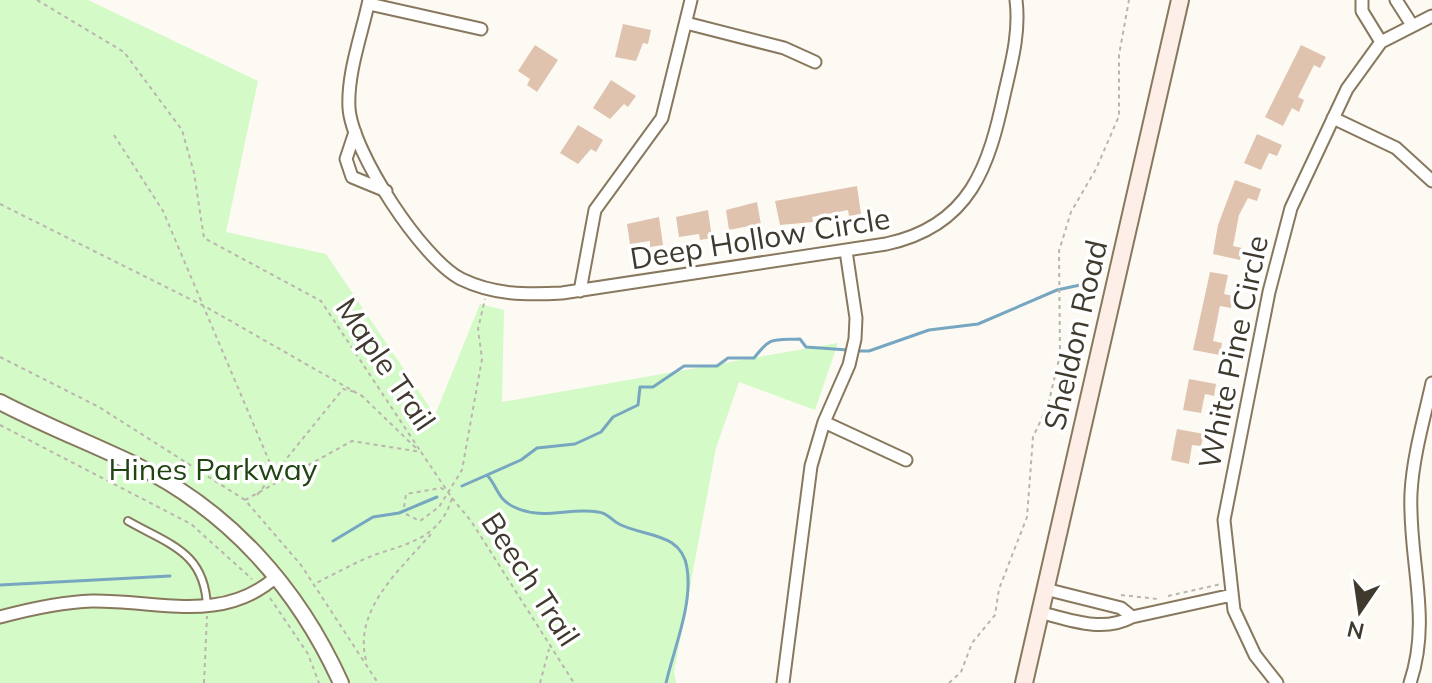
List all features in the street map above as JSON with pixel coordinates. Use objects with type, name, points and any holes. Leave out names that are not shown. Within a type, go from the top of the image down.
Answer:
[{"type":"main road","name":"Sheldon Road","points":[[1024,683],[1180,0]]},
{"type":"street","points":[[580,291],[595,210],[662,118],[691,0]]},
{"type":"street","name":"Deep Hollow Circle","points":[[369,2],[349,108],[355,132],[386,191],[431,255],[458,277],[487,290],[521,296],[580,291],[846,251],[897,242],[921,233],[955,210],[977,184],[994,141],[1015,45],[1016,0]]},
{"type":"street","points":[[1362,0],[1362,11],[1381,42]]},
{"type":"street","points":[[1396,0],[1412,25]]},
{"type":"street","points":[[369,2],[481,29]]},
{"type":"street","name":"White Pine Circle","points":[[1277,683],[1255,655],[1234,610],[1224,520],[1226,495],[1269,292],[1291,208],[1333,118],[1362,65],[1381,42],[1432,16]]},
{"type":"street","points":[[686,23],[784,48],[815,62]]},
{"type":"street","points":[[1333,118],[1396,148],[1432,181]]},
{"type":"street","name":"Deep Hollow Circle","points":[[355,132],[346,159],[352,177],[386,191]]},
{"type":"street","points":[[783,683],[811,466],[824,422],[849,365],[855,339],[856,318],[846,251]]},
{"type":"street","points":[[1410,683],[1420,648],[1422,625],[1411,493],[1432,383]]},
{"type":"street","points":[[0,402],[172,485],[225,523],[277,576],[309,621],[341,683]]},
{"type":"street","points":[[824,422],[906,460]]},
{"type":"street","points":[[0,617],[61,603],[91,601],[207,607],[231,603],[262,590],[277,576]]},
{"type":"street","points":[[1045,589],[1121,608],[1132,617]]},
{"type":"street","points":[[1039,612],[1089,624],[1117,625],[1132,617],[1232,595]]},
{"type":"lane","points":[[128,521],[185,553],[203,573],[207,607]]},
{"type":"path","name":"Maple Trail","points":[[37,0],[124,52],[182,130],[204,238],[321,301],[421,452]]},
{"type":"path","points":[[949,683],[961,672],[972,643],[995,615],[999,589],[1027,517],[1033,437],[1048,405],[1058,367],[1059,251],[1071,212],[1096,169],[1119,116],[1119,55],[1129,0]]},
{"type":"path","points":[[114,135],[163,211],[275,475]]},
{"type":"path","points":[[0,204],[206,307],[362,396],[421,452]]},
{"type":"path","points":[[406,514],[420,521],[446,498],[447,491],[462,470],[482,359],[478,329],[487,290]]},
{"type":"path","points":[[256,496],[343,389],[362,396]]},
{"type":"path","points":[[0,425],[191,524],[212,539],[262,590],[308,654],[319,683]]},
{"type":"path","points":[[245,500],[352,441],[421,452]]},
{"type":"path","name":"Beech Trail","points":[[421,452],[471,521],[574,683]]},
{"type":"path","points":[[404,507],[406,494],[441,488],[447,491]]},
{"type":"path","points":[[367,666],[362,642],[369,615],[383,589],[447,515],[452,498]]},
{"type":"path","points":[[313,585],[434,531]]},
{"type":"path","points":[[1110,593],[1158,599],[1229,582]]},
{"type":"path","points":[[204,683],[207,607]]},
{"type":"path","points":[[540,683],[550,647]]},
{"type":"green space","name":"Hines Parkway","points":[[0,0],[88,0],[258,81],[226,232],[326,254],[435,415],[480,304],[504,310],[502,402],[838,343],[815,410],[739,382],[716,448],[674,672],[676,683],[0,683]]},
{"type":"building","points":[[623,24],[651,30],[648,44],[643,43],[636,61],[615,57]]},
{"type":"building","points":[[535,45],[558,60],[537,92],[527,85],[530,79],[518,71]]},
{"type":"building","points":[[1301,45],[1326,57],[1320,68],[1314,65],[1298,97],[1304,100],[1299,112],[1292,108],[1283,126],[1265,117]]},
{"type":"building","points":[[611,80],[636,96],[628,107],[624,104],[610,119],[593,108]]},
{"type":"building","points":[[578,125],[603,140],[596,152],[591,149],[578,164],[560,153]]},
{"type":"building","points":[[1257,134],[1282,145],[1277,156],[1269,153],[1261,170],[1244,163]]},
{"type":"building","points":[[1235,180],[1261,189],[1257,201],[1248,198],[1239,215],[1233,246],[1242,248],[1240,260],[1213,254],[1218,225]]},
{"type":"building","points":[[857,186],[861,214],[849,216],[848,210],[812,217],[813,222],[780,225],[775,201]]},
{"type":"building","points":[[757,202],[762,230],[750,232],[749,226],[729,230],[726,210]]},
{"type":"building","points":[[708,210],[712,238],[700,240],[699,234],[679,237],[676,217]]},
{"type":"building","points":[[659,217],[663,245],[650,247],[650,241],[630,244],[627,224]]},
{"type":"building","points":[[1210,272],[1228,275],[1224,294],[1233,296],[1231,308],[1220,306],[1213,341],[1222,343],[1220,355],[1193,350]]},
{"type":"building","points":[[1189,379],[1216,384],[1214,396],[1205,394],[1201,413],[1183,410]]},
{"type":"building","points":[[1177,429],[1204,434],[1201,446],[1192,445],[1189,464],[1171,460]]},
{"type":"waterway","points":[[856,351],[869,351],[929,330],[978,324],[1057,290],[1080,285]]},
{"type":"waterway","points":[[462,486],[521,460],[537,448],[575,444],[601,432],[613,417],[638,405],[640,387],[653,387],[684,366],[717,366],[728,358],[754,358],[765,346],[778,340],[800,339],[806,347],[848,350]]},
{"type":"waterway","points":[[487,475],[501,497],[514,507],[535,513],[601,513],[619,524],[660,537],[678,548],[687,568],[687,596],[666,683]]},
{"type":"waterway","points":[[333,541],[373,517],[399,513],[437,497]]},
{"type":"waterway","points":[[0,585],[170,576]]}]
